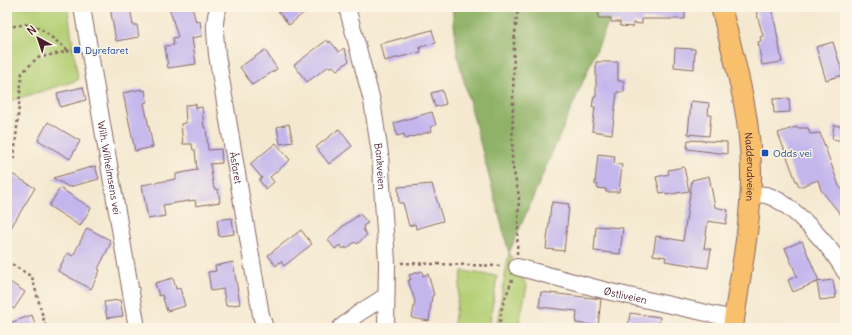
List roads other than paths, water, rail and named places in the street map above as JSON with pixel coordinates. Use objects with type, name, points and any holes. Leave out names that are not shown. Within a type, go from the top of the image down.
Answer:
[{"type":"main road","name":"Nadderudveien","points":[[721,7],[740,88],[750,146],[750,195],[734,324]]},
{"type":"street","name":"Wilh. Wilhelmsens vei","points":[[82,7],[137,328]]},
{"type":"street","name":"Åsfaret","points":[[219,7],[215,25],[217,55],[261,315],[265,328]]},
{"type":"street","name":"Bankveien","points":[[347,7],[372,101],[380,154],[387,262],[386,328]]},
{"type":"street","points":[[750,195],[765,195],[793,210],[836,256],[845,272]]},
{"type":"street","name":"Østliveien","points":[[517,266],[734,324]]},
{"type":"street","points":[[340,328],[359,313],[386,296]]},
{"type":"place","name":"Dyrefaret","points":[[77,50]]},
{"type":"place","name":"Odds vei","points":[[765,153]]}]
